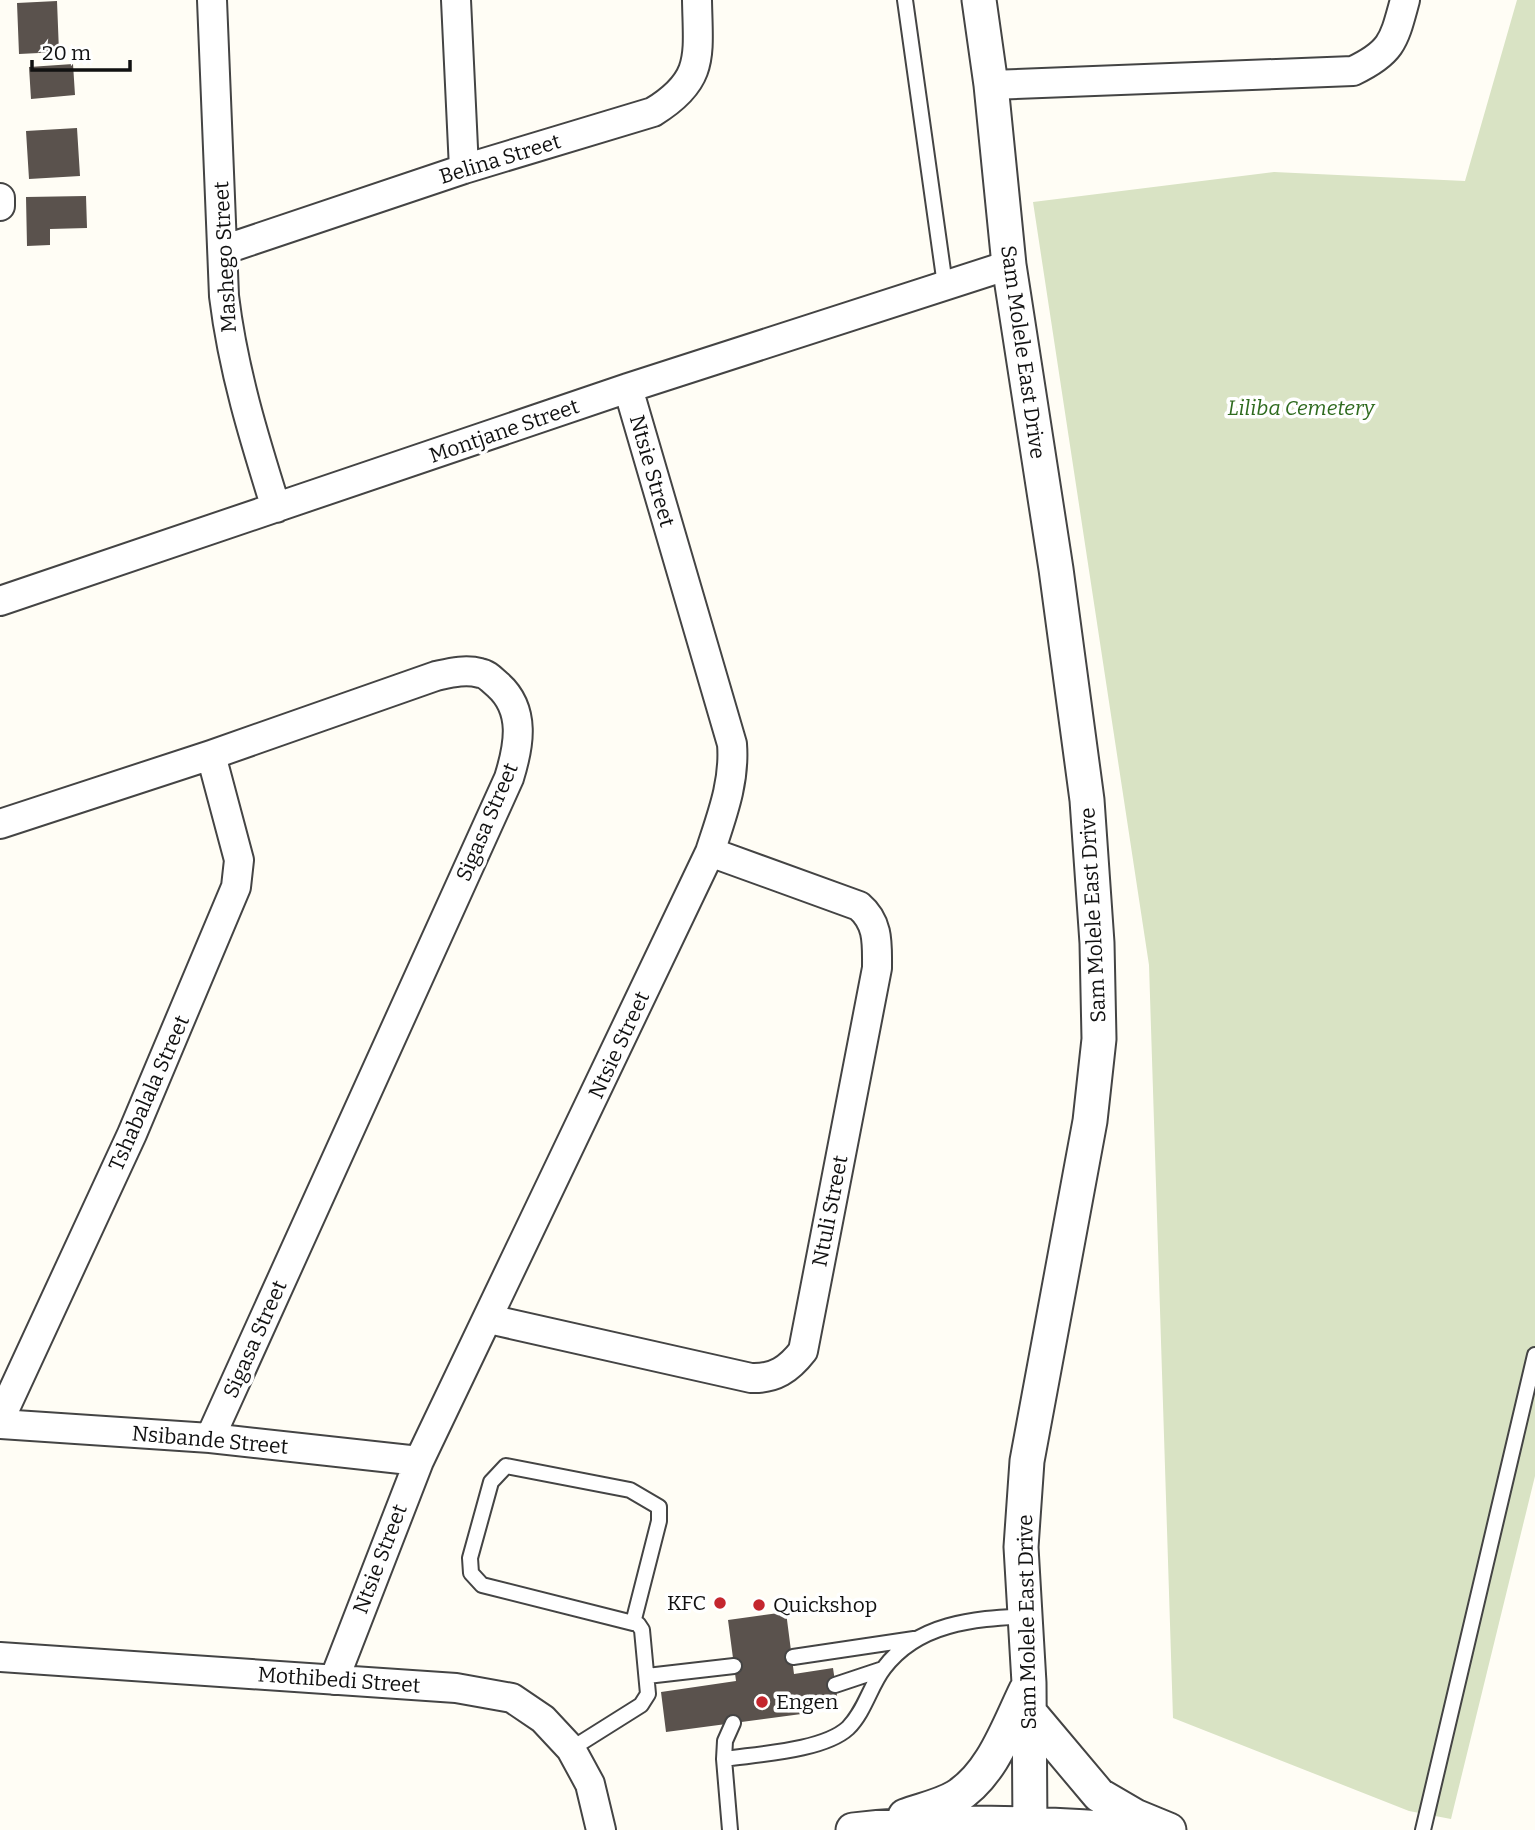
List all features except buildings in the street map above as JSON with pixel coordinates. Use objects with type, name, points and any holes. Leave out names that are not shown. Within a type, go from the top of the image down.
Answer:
[{"type":"street","name":"Mashego Street","points":[[212,0],[224,296],[230,345],[245,411],[276,509]]},
{"type":"street","points":[[456,0],[464,169]]},
{"type":"street","name":"Belina Street","points":[[223,250],[464,169],[653,112],[678,97],[691,80],[698,52],[697,0]]},
{"type":"street","name":"Sam Molele East Drive","points":[[979,0],[991,85],[1009,265],[1056,569],[1087,800],[1097,943],[1099,1039],[1090,1121],[1027,1461],[1021,1547],[1029,1698],[1030,1826]]},
{"type":"street","points":[[991,85],[1353,71],[1383,52],[1394,40],[1405,0]]},
{"type":"street","points":[[0,198],[0,206]]},
{"type":"street","name":"Montjane Street","points":[[0,601],[628,388],[1009,265]]},
{"type":"street","name":"Ntsie Street","points":[[334,1680],[419,1461],[710,852],[729,793],[733,768],[732,744],[628,388]]},
{"type":"street","name":"Sigasa Street","points":[[0,824],[211,755],[436,676],[460,671],[484,673],[502,689],[513,708],[519,726],[518,749],[509,778],[210,1438]]},
{"type":"street","name":"Tshabalala Street","points":[[0,1422],[132,1135],[236,887],[239,860],[211,755]]},
{"type":"street","name":"Ntuli Street","points":[[489,1319],[751,1378],[775,1376],[790,1367],[803,1351],[877,968],[876,933],[868,913],[850,901],[710,852]]},
{"type":"street","name":"Nsibande Street","points":[[0,1422],[210,1438],[419,1461]]},
{"type":"street","name":"Mothibedi Street","points":[[0,1657],[456,1688],[512,1698],[543,1719],[571,1749],[590,1784],[601,1830]]},
{"type":"street","points":[[865,1829],[954,1799],[972,1785],[993,1757],[1029,1698],[1100,1795],[1114,1805],[1169,1830]]},
{"type":"street","points":[[865,1829],[1030,1826],[1129,1830]]},
{"type":"lane","points":[[905,0],[945,285]]},
{"type":"lane","points":[[1423,1830],[1535,1355]]},
{"type":"lane","points":[[571,1749],[641,1705],[648,1694],[642,1630],[638,1624],[633,1623],[482,1585],[471,1573],[470,1558],[491,1482],[497,1472],[506,1466],[630,1490],[659,1507],[659,1521],[633,1623]]},
{"type":"lane","points":[[724,1759],[831,1739],[848,1728],[860,1712],[883,1669],[903,1648],[928,1632],[962,1622],[1026,1616]]},
{"type":"lane","points":[[793,1657],[919,1638]]},
{"type":"lane","points":[[646,1676],[734,1666]]},
{"type":"lane","points":[[835,1685],[883,1669]]},
{"type":"lane","points":[[730,1830],[724,1759],[726,1741],[733,1723]]},
{"type":"green space","name":"Liliba Cemetery","points":[[1517,0],[1535,0],[1535,1476],[1451,1819],[1409,1811],[1173,1718],[1149,965],[1033,202],[1274,172],[1465,181]]},
{"type":"place","name":"KFC","points":[[720,1603]]},
{"type":"place","name":"Quickshop","points":[[759,1605]]},
{"type":"place","name":"Engen","points":[[762,1702]]}]
